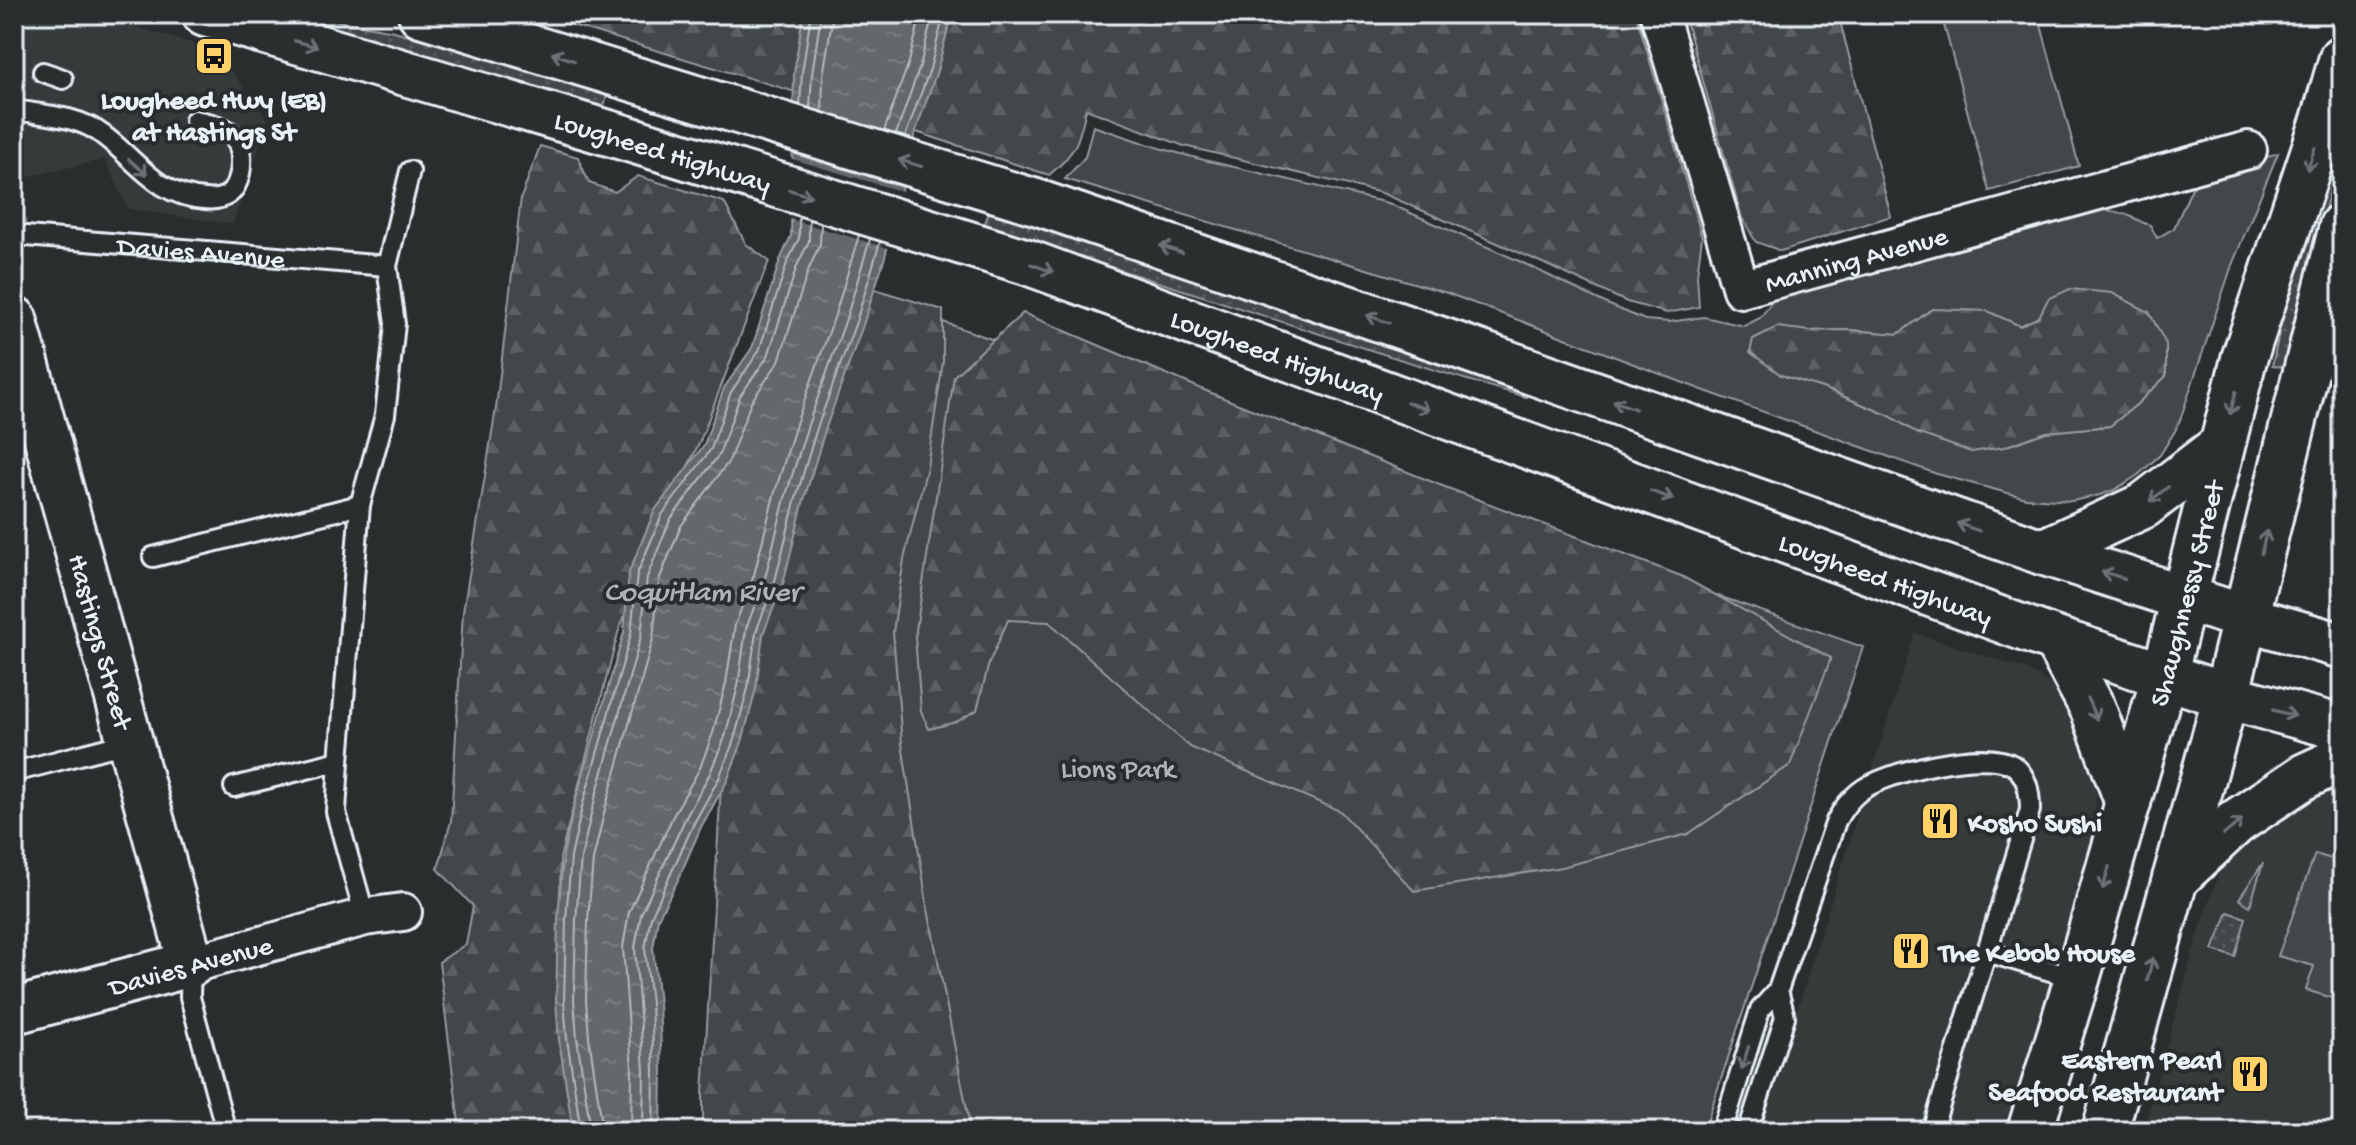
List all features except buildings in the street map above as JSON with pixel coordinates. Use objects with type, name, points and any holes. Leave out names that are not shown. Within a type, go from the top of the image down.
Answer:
[{"type":"main road","name":"Lougheed Highway","points":[[205,14],[619,136],[1042,268],[2056,640],[2164,677],[2342,728]]},
{"type":"main road","points":[[421,14],[985,186],[1456,345],[2042,552],[2342,646]]},
{"type":"main road","name":"Shaughnessy Street","points":[[2030,1131],[2164,677],[2244,359],[2342,58]]},
{"type":"main road","points":[[2105,1131],[2226,696],[2342,226]]},
{"type":"main road","name":"Hastings Street","points":[[14,319],[191,964]]},
{"type":"main road","points":[[2042,552],[2143,506],[2221,446]]},
{"type":"main road","points":[[2056,640],[2093,709],[2128,803]]},
{"type":"main road","points":[[2175,879],[2236,822],[2305,776],[2342,759]]},
{"type":"main road","name":"Davies Avenue","points":[[14,1011],[191,964]]},
{"type":"street","name":"Manning Avenue","points":[[1659,14],[1741,289],[2248,150]]},
{"type":"street","name":"Davies Avenue","points":[[191,964],[365,917],[403,912]]},
{"type":"lane","points":[[43,72],[63,79]]},
{"type":"lane","points":[[21,111],[72,119],[102,134],[161,187],[186,196],[219,199],[232,192],[238,181],[241,155],[238,142],[219,126],[195,120]]},
{"type":"lane","points":[[365,917],[336,812],[339,761],[360,505],[385,415],[395,324],[387,266],[410,171]]},
{"type":"lane","name":"Davies Avenue","points":[[14,235],[387,266]]},
{"type":"lane","points":[[153,557],[360,505]]},
{"type":"lane","points":[[14,772],[130,742]]},
{"type":"lane","points":[[1722,1131],[1760,1010],[1778,990],[1836,821],[1845,805],[1871,784],[1904,772],[1938,764],[1996,759],[2014,766],[2024,778],[2030,792],[2030,810],[1932,1131]]},
{"type":"lane","points":[[234,787],[339,761]]},
{"type":"lane","points":[[1987,952],[2077,979]]},
{"type":"lane","points":[[191,964],[190,997],[226,1131]]},
{"type":"lane","points":[[1748,1131],[1785,1017],[1778,990]]},
{"type":"shaded area","points":[[14,14],[90,14],[215,50],[268,120],[233,224],[128,209],[105,159],[14,180]]},
{"type":"shaded area","points":[[1915,633],[2028,670],[2052,685],[2072,707],[2095,776],[2094,836],[2090,862],[2011,1131],[1759,1131]]},
{"type":"shaded area","points":[[2342,780],[2342,1131],[2143,1131],[2196,941],[2227,858],[2258,822]]},
{"type":"green space","points":[[535,14],[812,14],[802,94]]},
{"type":"green space","points":[[929,14],[1636,14],[1702,237],[1697,275],[1699,307],[1667,313],[1627,302],[1382,193],[1184,146],[1086,109],[1075,146],[1049,175],[904,128]]},
{"type":"green space","points":[[1684,14],[1838,14],[1891,216],[1781,251],[1756,242],[1742,218]]},
{"type":"green space","points":[[1941,14],[2038,14],[2079,166],[1989,191]]},
{"type":"green space","points":[[322,18],[394,31],[608,92],[602,113],[319,26]]},
{"type":"green space","points":[[1093,126],[1204,160],[1388,203],[1645,320],[1669,322],[1704,317],[1744,326],[1760,318],[1780,291],[2079,212],[2106,210],[2125,214],[2150,225],[2157,238],[2174,228],[2192,188],[2197,184],[2259,168],[2268,156],[2278,153],[2232,265],[2175,431],[2160,455],[2138,475],[2114,490],[2072,501],[2026,498],[1937,474],[1705,391],[1447,293],[1065,179],[1085,157]],"holes":[[[1987,311],[2020,326],[2039,317],[2166,376],[2110,426],[2045,432],[2004,447],[1917,433],[1890,416],[1826,389],[1781,375],[1810,331],[1898,334]]]},
{"type":"green space","points":[[540,146],[578,157],[589,183],[615,192],[638,176],[724,202],[746,244],[769,261],[700,441],[652,542],[618,633],[560,858],[562,1031],[581,1131],[460,1131],[439,962],[466,944],[473,906],[438,869],[451,821],[463,612],[496,408],[521,198]]},
{"type":"green space","points":[[2323,180],[2333,181],[2300,296],[2285,367],[2272,366],[2288,292]]},
{"type":"green space","points":[[990,209],[1528,392],[1526,397],[1458,377],[983,229]]},
{"type":"green space","points":[[839,278],[943,310],[943,362],[927,467],[904,559],[893,632],[902,744],[927,904],[971,1131],[703,1131],[722,768]]},
{"type":"green space","points":[[2070,289],[2112,293],[2149,312],[2166,344],[2166,376],[2110,426],[2046,432],[2004,447],[1971,452],[1917,433],[1890,416],[1826,389],[1781,375],[1750,352],[1753,339],[1777,327],[1898,334],[1932,309],[1987,311],[2020,326],[2039,317],[2048,299]]},
{"type":"green space","name":"Lions Park","points":[[864,294],[1863,647],[1704,1131],[733,1131]]},
{"type":"green space","points":[[1023,313],[1445,487],[1681,576],[1831,658],[1790,765],[1688,834],[1562,867],[1414,891],[1340,811],[1190,747],[1049,622],[1008,620],[989,663],[977,710],[956,722],[929,729],[921,711],[915,637],[954,376]]},
{"type":"green space","points":[[2315,854],[2342,862],[2342,1001],[2306,990],[2314,966],[2278,956]]},
{"type":"green space","points":[[2263,863],[2250,906],[2239,899]]},
{"type":"green space","points":[[2228,912],[2246,918],[2235,957],[2213,950]]},
{"type":"water","name":"Coquitlam River","points":[[803,14],[952,14],[937,71],[914,136],[885,257],[825,430],[783,584],[763,634],[756,689],[742,742],[727,781],[701,827],[658,918],[653,948],[662,1070],[661,1131],[573,1131],[556,1001],[563,855],[624,632],[629,572],[655,510],[704,445],[724,388],[752,348],[780,260],[791,236],[794,73]]},
{"type":"pier","points":[[789,158],[904,192],[891,249],[787,218]]},
{"type":"place","name":"Lougheed Hwy (EB) at Hastings St","points":[[214,56]]},
{"type":"place","name":"Kosho Sushi","points":[[1940,821]]},
{"type":"place","name":"The Kebob House","points":[[1911,951]]},
{"type":"place","name":"Eastern Pearl Seafood Restaurant","points":[[2250,1074]]}]
